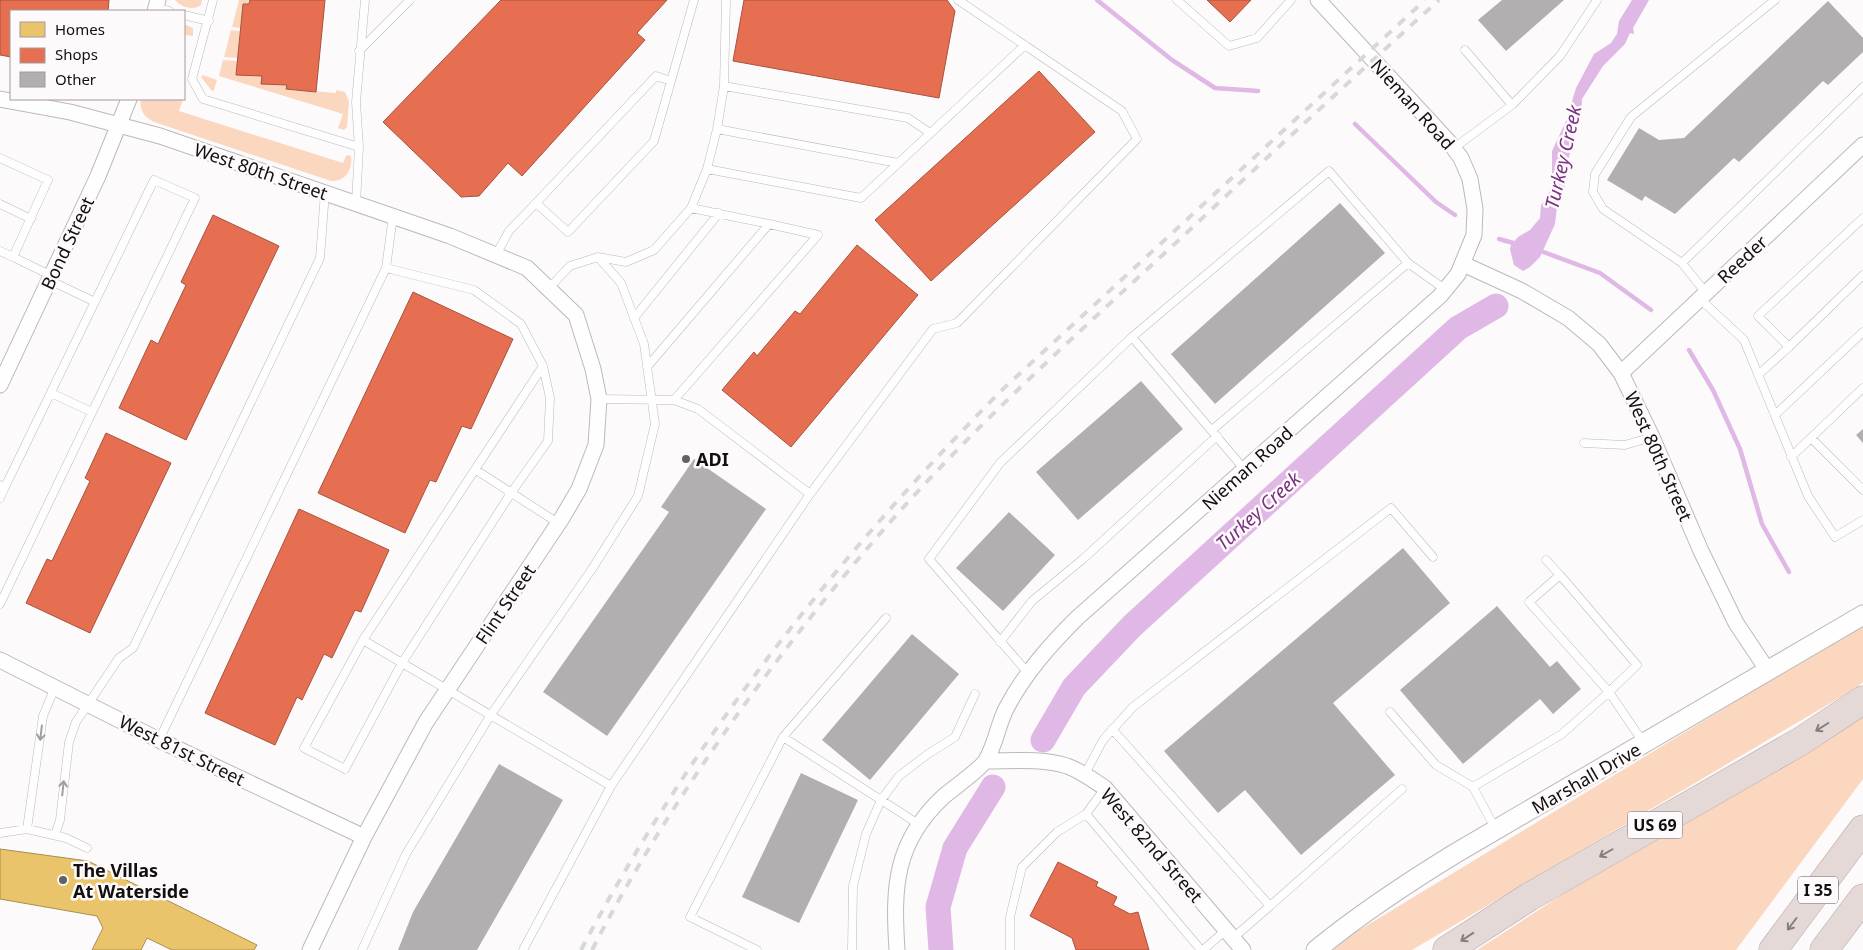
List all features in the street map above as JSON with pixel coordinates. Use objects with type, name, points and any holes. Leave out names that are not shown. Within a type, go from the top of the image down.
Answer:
[{"type":"highway","name":"US 69","points":[[1448,950],[1529,898],[1801,741],[1863,700]]},
{"type":"highway","name":"I 35","points":[[1773,950],[1863,829]]},
{"type":"highway","name":"I 35","points":[[1824,950],[1863,898]]},
{"type":"street","name":"Nieman Road","points":[[897,950],[896,883],[909,843],[920,825],[942,799],[986,761],[1006,708],[1028,673],[1051,644],[1077,618],[1440,296],[1458,274],[1463,264],[1474,235],[1475,209],[1470,178],[1460,158],[1454,148],[1318,0]]},
{"type":"street","name":"West 80th Street","points":[[0,99],[70,112],[160,136],[450,236],[516,263]]},
{"type":"street","name":"Bond Street","points":[[0,385],[98,176],[129,100]]},
{"type":"street","name":"Reeder","points":[[1621,373],[1863,145]]},
{"type":"street","name":"Flint Street","points":[[310,950],[364,837],[426,722],[579,489],[596,445],[599,399],[593,370],[576,315],[527,268],[516,263]]},
{"type":"street","name":"West 80th Street","points":[[1463,264],[1504,283],[1568,318],[1599,344],[1621,373],[1736,623],[1768,671]]},
{"type":"street","name":"Marshall Drive","points":[[1316,950],[1352,921],[1401,887],[1863,615]]},
{"type":"street","name":"West 81st Street","points":[[0,660],[159,740],[364,837]]},
{"type":"street","name":"West 82nd Street","points":[[986,761],[1038,761],[1054,763],[1067,766],[1085,774],[1105,788],[1243,950]]},
{"type":"lane","points":[[214,0],[192,79],[203,99],[359,147]]},
{"type":"lane","points":[[356,203],[359,147],[356,102],[365,0]]},
{"type":"lane","points":[[359,51],[410,0]]},
{"type":"lane","points":[[536,203],[568,232],[654,141],[694,0]]},
{"type":"lane","points":[[548,289],[570,266],[598,257],[626,262],[654,250],[691,208],[707,169],[717,128],[724,86],[726,0]]},
{"type":"lane","points":[[523,950],[611,786],[810,494],[933,329],[957,322],[1137,139],[1122,111],[958,0]]},
{"type":"lane","points":[[1178,0],[1229,46],[1257,38],[1291,0]]},
{"type":"lane","points":[[1454,148],[1512,105],[1560,56],[1597,0]]},
{"type":"lane","points":[[1775,0],[1631,117],[1596,174],[1593,192],[1603,209],[1682,263],[1703,296],[1744,340],[1808,496],[1835,537],[1863,520]]},
{"type":"lane","points":[[185,15],[209,21]]},
{"type":"lane","points":[[707,169],[861,198],[1025,45]]},
{"type":"lane","points":[[1465,50],[1512,105]]},
{"type":"lane","points":[[496,255],[509,231],[656,76],[671,81]]},
{"type":"lane","points":[[724,86],[908,118],[930,134]]},
{"type":"lane","points":[[1682,263],[1863,87]]},
{"type":"lane","points":[[717,128],[898,163]]},
{"type":"lane","points":[[0,158],[48,180],[14,257]]},
{"type":"lane","points":[[1028,673],[929,559],[1000,463],[1132,337],[1329,171],[1408,263],[1446,290]]},
{"type":"lane","points":[[0,498],[3,486],[51,393],[154,180],[194,198],[0,604]]},
{"type":"lane","points":[[54,835],[60,820],[69,742],[76,722],[118,658],[133,648],[320,258],[325,192]]},
{"type":"lane","points":[[0,204],[31,219]]},
{"type":"lane","points":[[674,400],[818,235],[691,208]]},
{"type":"lane","points":[[634,318],[719,213]]},
{"type":"lane","points":[[159,740],[386,268],[393,216]]},
{"type":"lane","points":[[1788,347],[1758,316],[1863,218]]},
{"type":"lane","points":[[647,367],[769,224]]},
{"type":"lane","points":[[0,251],[95,302]]},
{"type":"lane","points":[[362,950],[406,854],[490,716],[592,569],[638,496],[655,424],[644,344],[621,283],[598,257]]},
{"type":"lane","points":[[1000,642],[1032,601],[1083,559],[1214,433],[1408,263]]},
{"type":"lane","points":[[386,268],[474,290],[521,324],[543,366],[550,398],[548,440],[511,493],[402,663],[345,769],[304,748],[363,640],[543,366]]},
{"type":"lane","points":[[1758,375],[1863,276]]},
{"type":"lane","points":[[1775,415],[1863,332]]},
{"type":"lane","points":[[1132,337],[1246,470]]},
{"type":"lane","points":[[1792,457],[1863,388]]},
{"type":"lane","points":[[51,393],[92,412]]},
{"type":"lane","points":[[599,399],[674,400],[698,410],[810,494]]},
{"type":"lane","points":[[1584,443],[1625,444],[1652,437]]},
{"type":"lane","points":[[1811,438],[1863,490]]},
{"type":"lane","points":[[476,470],[558,523]]},
{"type":"lane","points":[[1085,774],[1102,740],[1133,707],[1391,508],[1433,557]]},
{"type":"lane","points":[[1472,787],[1562,734],[1638,665],[1546,560]]},
{"type":"lane","points":[[1560,575],[1529,602],[1609,692],[1644,744]]},
{"type":"lane","points":[[757,950],[690,917],[783,737],[886,618]]},
{"type":"lane","points":[[363,640],[611,786]]},
{"type":"lane","points":[[27,829],[43,716],[55,687]]},
{"type":"lane","points":[[852,950],[853,886],[866,834],[881,800],[899,776],[955,737],[975,694]]},
{"type":"lane","points":[[1390,712],[1436,765],[1472,787],[1496,830]]},
{"type":"lane","points":[[1112,729],[1270,906]]},
{"type":"lane","points":[[783,737],[920,825]]},
{"type":"lane","points":[[1010,950],[1010,917],[1022,867],[1057,832],[1086,814],[1105,788]]},
{"type":"lane","points":[[1086,814],[1202,950],[1230,934],[1270,906],[1402,789]]},
{"type":"lane","points":[[0,833],[27,829],[66,838],[87,848]]},
{"type":"shaded area","points":[[175,0],[202,0],[201,5],[191,8]]},
{"type":"shaded area","points":[[239,0],[250,0],[249,4],[243,4],[241,28],[232,27]]},
{"type":"shaded area","points":[[185,24],[193,28],[193,36],[185,35]]},
{"type":"shaded area","points":[[231,30],[240,31],[238,58],[224,57]]},
{"type":"shaded area","points":[[223,60],[238,61],[236,75],[262,76],[262,84],[287,85],[287,89],[336,93],[336,90],[345,92],[349,101],[347,127],[344,130],[338,128],[343,114],[219,76]]},
{"type":"shaded area","points":[[203,75],[217,80],[214,90],[212,91],[201,77]]},
{"type":"shaded area","points":[[141,100],[183,100],[179,111],[343,163],[346,156],[349,155],[351,156],[350,170],[341,179],[331,181],[154,122],[147,118],[141,107]]},
{"type":"shaded area","points":[[1863,624],[1863,682],[1856,688],[1412,950],[1332,950],[1343,940]]},
{"type":"shaded area","points":[[1863,699],[1863,779],[1736,950],[1477,950]]},
{"type":"water","points":[[1632,0],[1649,0],[1633,28],[1634,34],[1630,33],[1625,44],[1603,66],[1582,99],[1581,116],[1575,130],[1564,192],[1557,207],[1555,224],[1540,257],[1523,271],[1514,265],[1510,249],[1511,245],[1518,237],[1530,230],[1540,218],[1541,205],[1548,196],[1552,182],[1552,151],[1566,121],[1576,88],[1594,54],[1611,43],[1617,34],[1619,21]]},
{"type":"building: Homes","name":"The Villas At Waterside","points":[[0,849],[88,861],[257,945],[254,950],[172,950],[147,938],[141,950],[92,950],[103,928],[97,916],[0,899]]},
{"type":"building: Shops","points":[[0,0],[109,0],[108,10],[10,10],[10,57],[0,55]]},
{"type":"building: Shops","points":[[250,0],[325,0],[316,92],[286,89],[287,85],[261,84],[262,76],[236,75],[243,4],[249,4]]},
{"type":"building: Shops","points":[[501,0],[667,0],[637,33],[645,40],[522,176],[508,163],[479,196],[461,197],[383,122]]},
{"type":"building: Shops","points":[[744,0],[947,0],[955,11],[939,98],[733,61]]},
{"type":"building: Shops","points":[[1207,0],[1251,0],[1230,22]]},
{"type":"building: Shops","points":[[1039,71],[1095,132],[931,281],[875,220]]},
{"type":"building: Shops","points":[[213,215],[279,246],[186,440],[119,408],[151,340],[158,344],[186,285],[181,282]]},
{"type":"building: Shops","points":[[857,245],[918,295],[791,447],[722,390],[754,352],[757,356],[795,311],[800,314]]},
{"type":"building: Shops","points":[[413,292],[513,339],[471,429],[462,426],[436,482],[430,480],[405,533],[318,493]]},
{"type":"building: Shops","points":[[106,433],[171,463],[90,633],[26,603],[47,559],[52,561],[90,481],[85,478]]},
{"type":"building: Shops","points":[[299,509],[389,550],[361,612],[355,610],[332,658],[324,654],[302,700],[297,697],[275,745],[205,713]]},
{"type":"building: Shops","points":[[1058,862],[1098,882],[1096,886],[1117,897],[1113,905],[1130,914],[1138,912],[1149,950],[1076,950],[1072,938],[1030,916]]},
{"type":"building: Other","points":[[1502,0],[1564,0],[1506,51],[1478,20]]},
{"type":"building: Other","points":[[1828,1],[1863,38],[1863,52],[1828,85],[1823,81],[1739,162],[1734,158],[1675,214],[1645,196],[1642,201],[1607,180],[1639,128],[1659,140],[1684,138]]},
{"type":"building: Other","points":[[1340,203],[1385,253],[1215,404],[1171,354]]},
{"type":"building: Other","points":[[1141,381],[1183,429],[1078,520],[1036,472]]},
{"type":"building: Other","points":[[1863,429],[1863,443],[1856,435]]},
{"type":"building: Other","points":[[694,459],[766,509],[607,736],[543,692],[669,512],[661,507]]},
{"type":"building: Other","points":[[1009,512],[1055,555],[1003,611],[956,568]]},
{"type":"building: Other","points":[[1403,548],[1450,603],[1333,703],[1395,775],[1301,855],[1245,790],[1218,813],[1164,751]]},
{"type":"building: Other","points":[[1497,606],[1550,667],[1557,661],[1581,689],[1553,714],[1540,699],[1463,764],[1400,690]]},
{"type":"building: Other","points":[[912,634],[959,674],[870,780],[822,740]]},
{"type":"building: Other","points":[[499,764],[563,800],[477,950],[398,950],[413,912]]},
{"type":"building: Other","points":[[801,773],[858,800],[799,923],[742,897]]},
{"type":"waterway","points":[[1097,0],[1172,60],[1215,88],[1258,91]]},
{"type":"waterway","points":[[1355,124],[1436,202],[1455,215]]},
{"type":"waterway","points":[[1499,239],[1517,244]]},
{"type":"waterway","points":[[1538,250],[1600,273],[1651,310]]},
{"type":"waterway","name":"Turkey Creek","points":[[1043,740],[1074,687],[1132,626],[1458,328],[1496,306]]},
{"type":"waterway","points":[[1689,350],[1713,390],[1740,449],[1762,524],[1789,572]]},
{"type":"waterway","name":"Turkey Creek","points":[[941,950],[938,907],[955,848],[993,787]]},
{"type":"railway","points":[[581,950],[624,872],[670,797],[719,725],[825,585],[882,518],[1003,389],[1425,0]]},
{"type":"railway","points":[[592,950],[660,830],[737,715],[817,609],[903,507],[964,443],[1043,366],[1439,0]]},
{"type":"place","name":"ADI","points":[[686,459]]},
{"type":"place","name":"The Villas At Waterside","points":[[63,880]]}]
